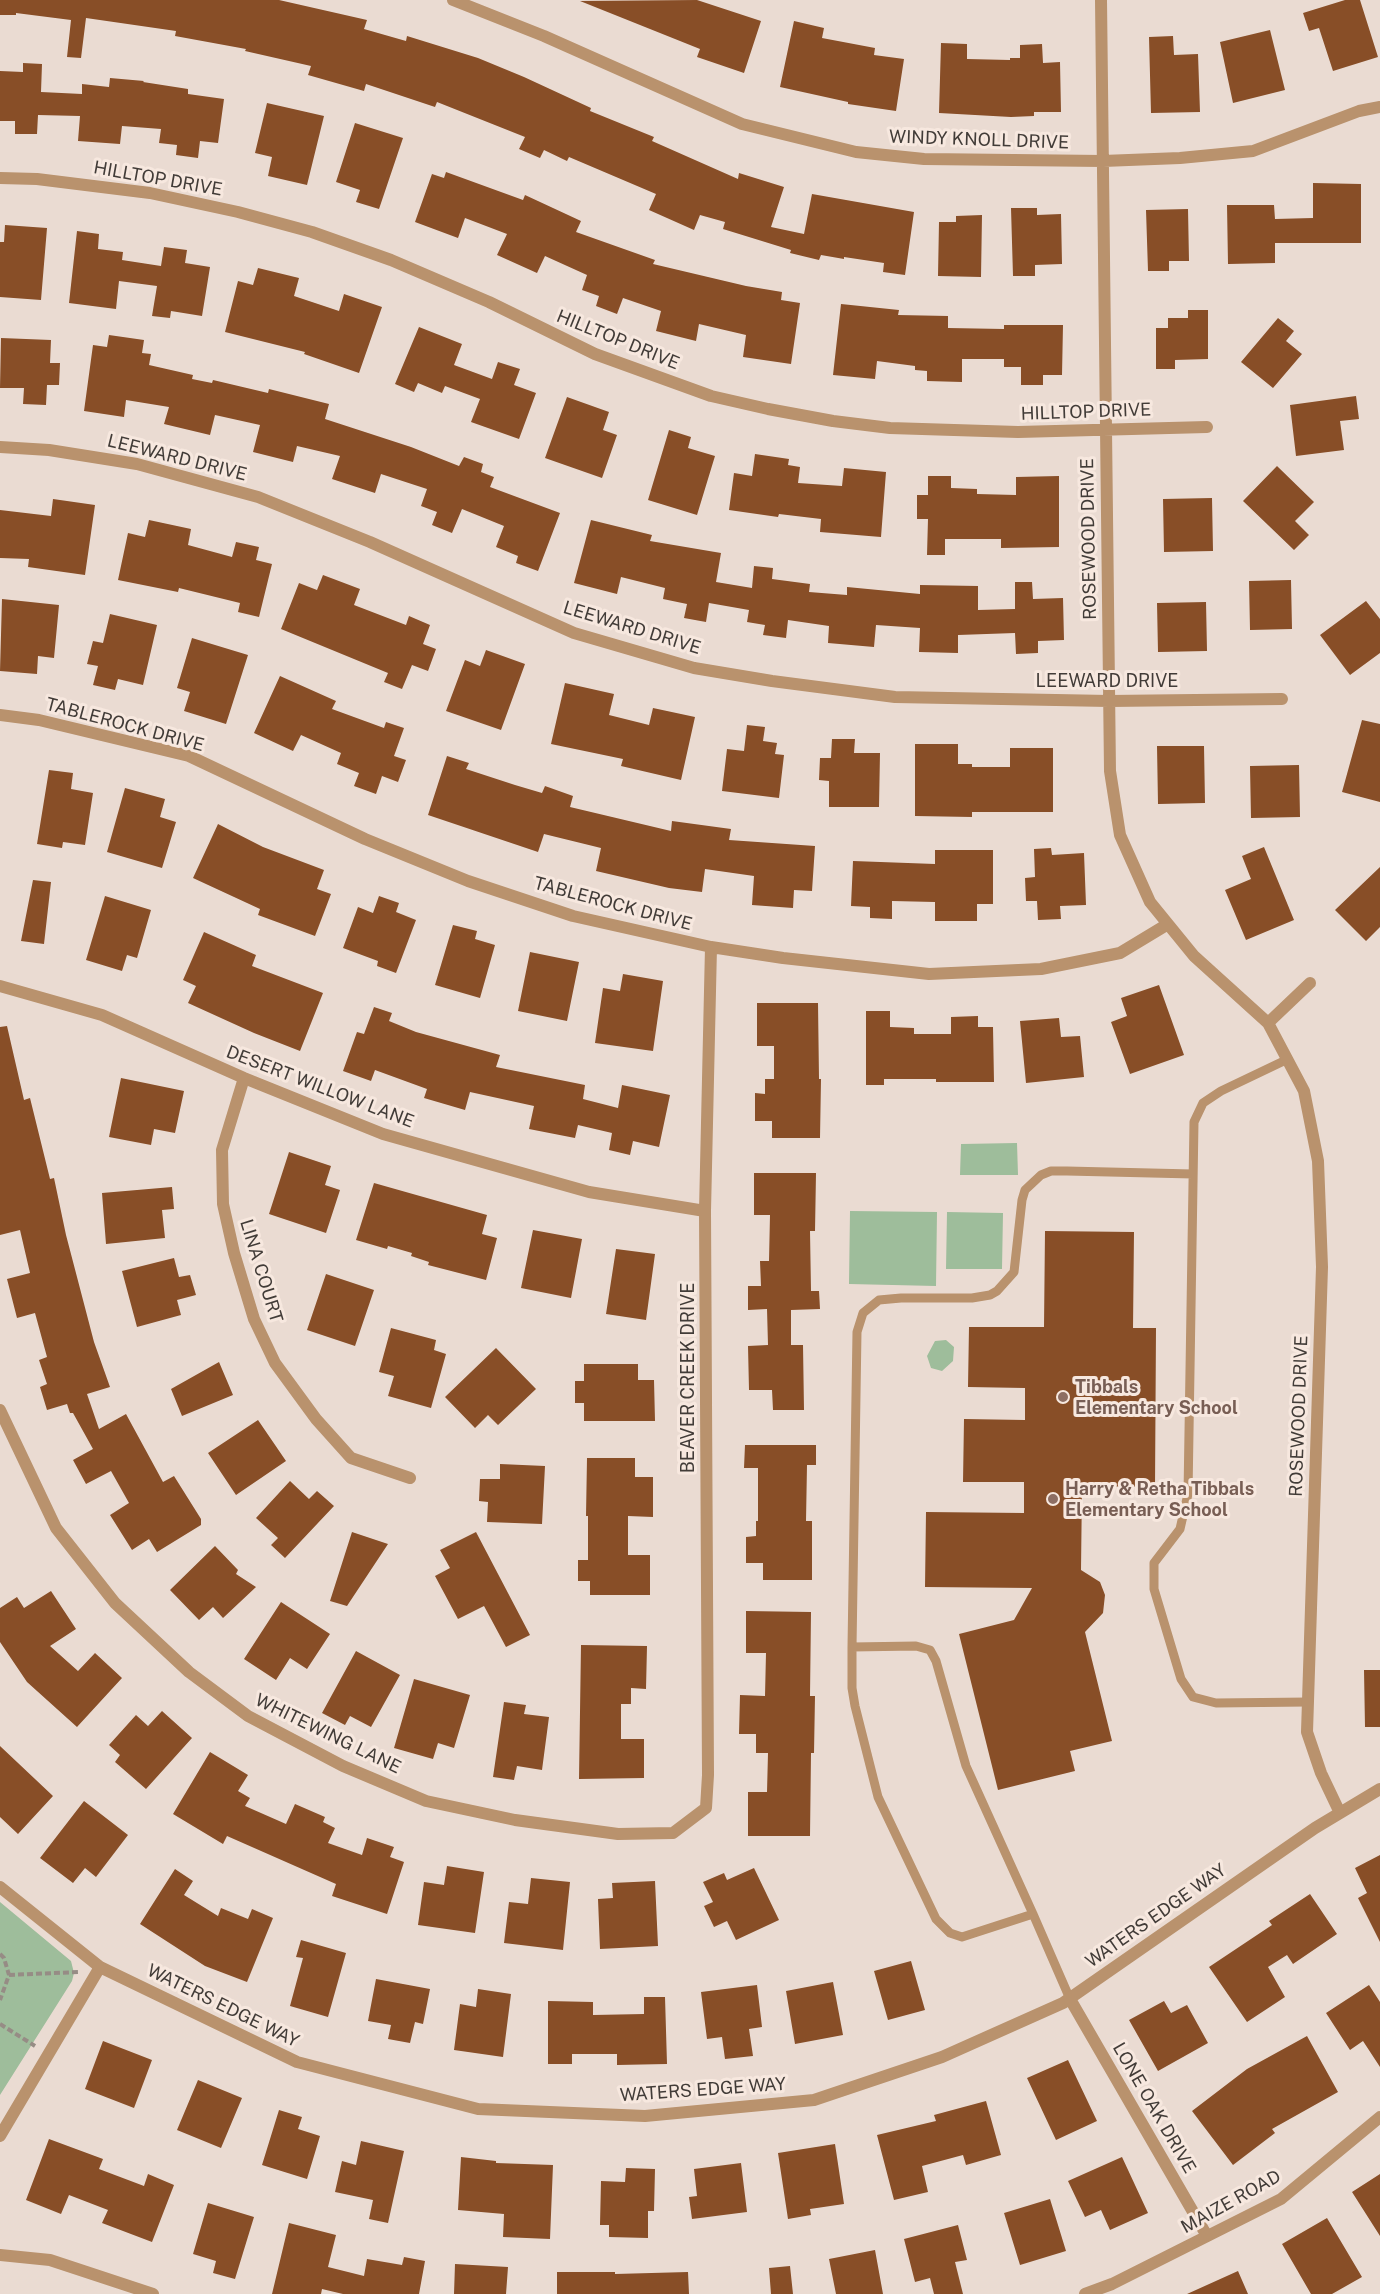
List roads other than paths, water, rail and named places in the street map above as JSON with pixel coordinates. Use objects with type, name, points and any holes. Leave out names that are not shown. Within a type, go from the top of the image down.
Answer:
[{"type":"street","name":"WINDY KNOLL DRIVE","points":[[453,0],[544,36],[742,124],[856,152],[924,159],[1102,161],[1180,158],[1253,151],[1359,111],[1380,107]]},
{"type":"street","name":"ROSEWOOD DRIVE","points":[[1101,0],[1110,771],[1120,835],[1150,902],[1194,956],[1268,1023],[1304,1090],[1318,1161],[1322,1267],[1307,1731],[1321,1773],[1340,1813]]},
{"type":"street","name":"HILLTOP DRIVE","points":[[0,178],[37,179],[150,193],[238,212],[312,232],[391,260],[489,302],[594,354],[711,396],[768,409],[833,421],[891,428],[1018,432],[1207,427]]},
{"type":"street","name":"LEEWARD DRIVE","points":[[0,447],[49,450],[137,464],[258,497],[370,542],[574,633],[694,668],[895,697],[1109,701],[1282,699]]},
{"type":"street","name":"TABLEROCK DRIVE","points":[[0,715],[39,720],[189,756],[365,839],[468,881],[573,916],[711,947],[783,958],[929,974],[1030,970],[1120,953],[1168,924]]},
{"type":"street","name":"BEAVER CREEK DRIVE","points":[[706,1808],[708,1775],[705,1211],[711,947]]},
{"type":"street","points":[[1268,1023],[1310,983]]},
{"type":"street","name":"DESERT WILLOW LANE","points":[[0,986],[102,1015],[244,1078],[383,1134],[589,1192],[705,1211]]},
{"type":"street","name":"LINA COURT","points":[[244,1078],[222,1150],[223,1204],[234,1253],[254,1319],[276,1363],[316,1419],[351,1458],[410,1478]]},
{"type":"street","name":"WHITEWING LANE","points":[[0,1410],[56,1528],[115,1603],[189,1672],[248,1716],[343,1766],[426,1801],[515,1820],[618,1834],[673,1833],[706,1808]]},
{"type":"street","name":"WATERS EDGE WAY","points":[[0,1887],[100,1967],[297,2062],[478,2109],[645,2116],[814,2100],[942,2057],[1070,1999],[1174,1924],[1315,1828],[1380,1790]]},
{"type":"street","points":[[0,2136],[100,1967]]},
{"type":"street","name":"LONE OAK DRIVE","points":[[1070,1999],[1207,2236]]},
{"type":"street","name":"MAIZE ROAD","points":[[1085,2294],[1112,2284],[1281,2199],[1380,2117]]},
{"type":"street","points":[[0,2256],[50,2260],[153,2294]]},
{"type":"lane","points":[[1287,1059],[1221,1091],[1203,1103],[1194,1122],[1188,1494],[1180,1529],[1155,1563],[1154,1589],[1181,1679],[1193,1697],[1216,1703],[1308,1701]]},
{"type":"lane","points":[[1033,1914],[962,1937],[950,1933],[936,1919],[878,1797],[854,1697],[852,1647],[857,1332],[863,1313],[879,1300],[972,1298],[990,1295],[997,1291],[1014,1272],[1025,1190],[1041,1175],[1051,1171],[1193,1174]]},
{"type":"lane","points":[[852,1647],[916,1646],[930,1650],[936,1661],[966,1766],[1070,1999]]},
{"type":"place","name":"Tibbals Elementary School","points":[[1063,1397]]},
{"type":"place","name":"Harry & Retha Tibbals Elementary School","points":[[1053,1499]]}]
